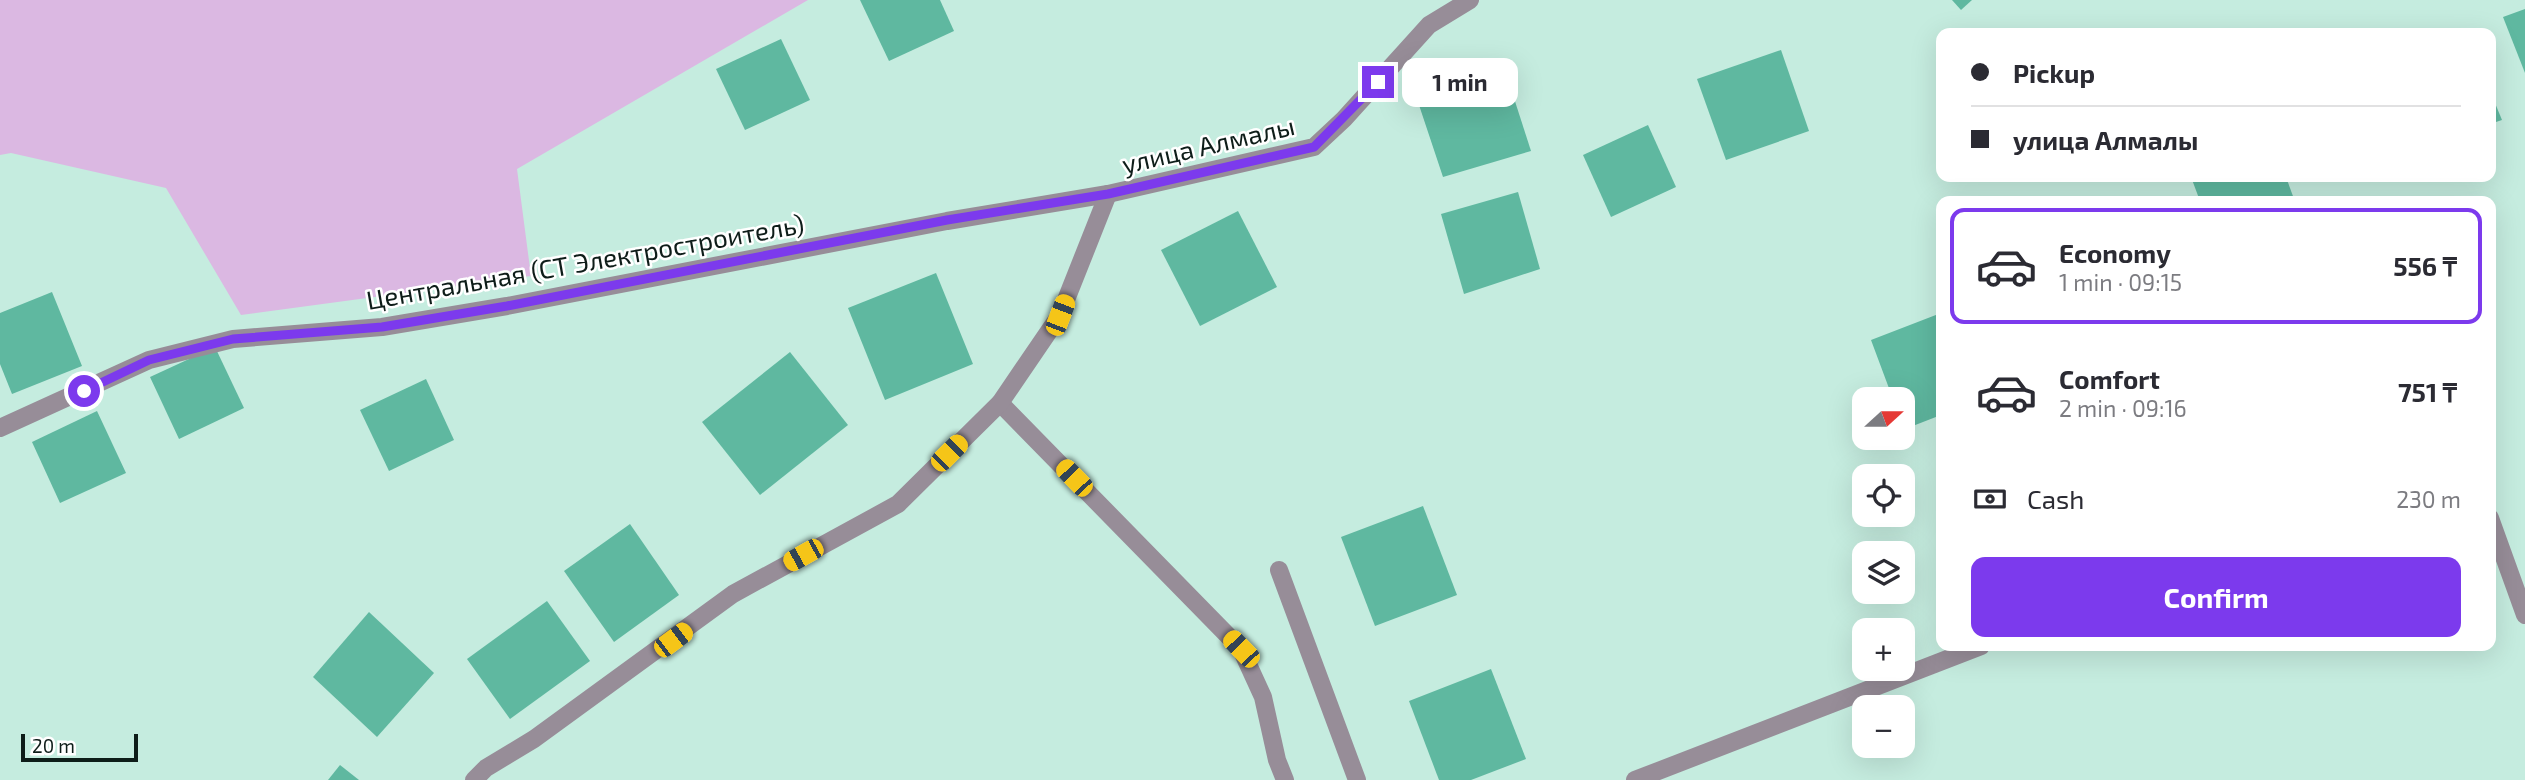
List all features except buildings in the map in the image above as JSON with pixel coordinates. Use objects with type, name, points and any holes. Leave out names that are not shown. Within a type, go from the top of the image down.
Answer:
[{"type":"street","name":"улица Алмалы","points":[[1108,194],[1314,147],[1344,119],[1429,25],[1471,0]]},
{"type":"street","points":[[474,780],[486,768],[534,739],[733,594],[898,504],[1000,403],[1060,315],[1108,194]]},
{"type":"street","name":"Центральная (СТ Электростроитель)","points":[[0,428],[149,360],[233,339],[382,327],[947,220],[1108,194]]},
{"type":"street","points":[[1000,403],[1241,649],[1263,697],[1277,760],[1285,780]]},
{"type":"street","points":[[2496,535],[2525,615]]},
{"type":"street","points":[[1279,570],[1357,780]]},
{"type":"street","points":[[1635,780],[1968,651]]},
{"type":"shaded area","points":[[0,0],[808,0],[517,169],[531,276],[241,315],[166,188],[11,153],[0,155]]},
{"type":"route","points":[[84,391],[149,360],[233,339],[382,327],[507,306],[947,220],[1108,194],[1314,147],[1378,82]]}]
